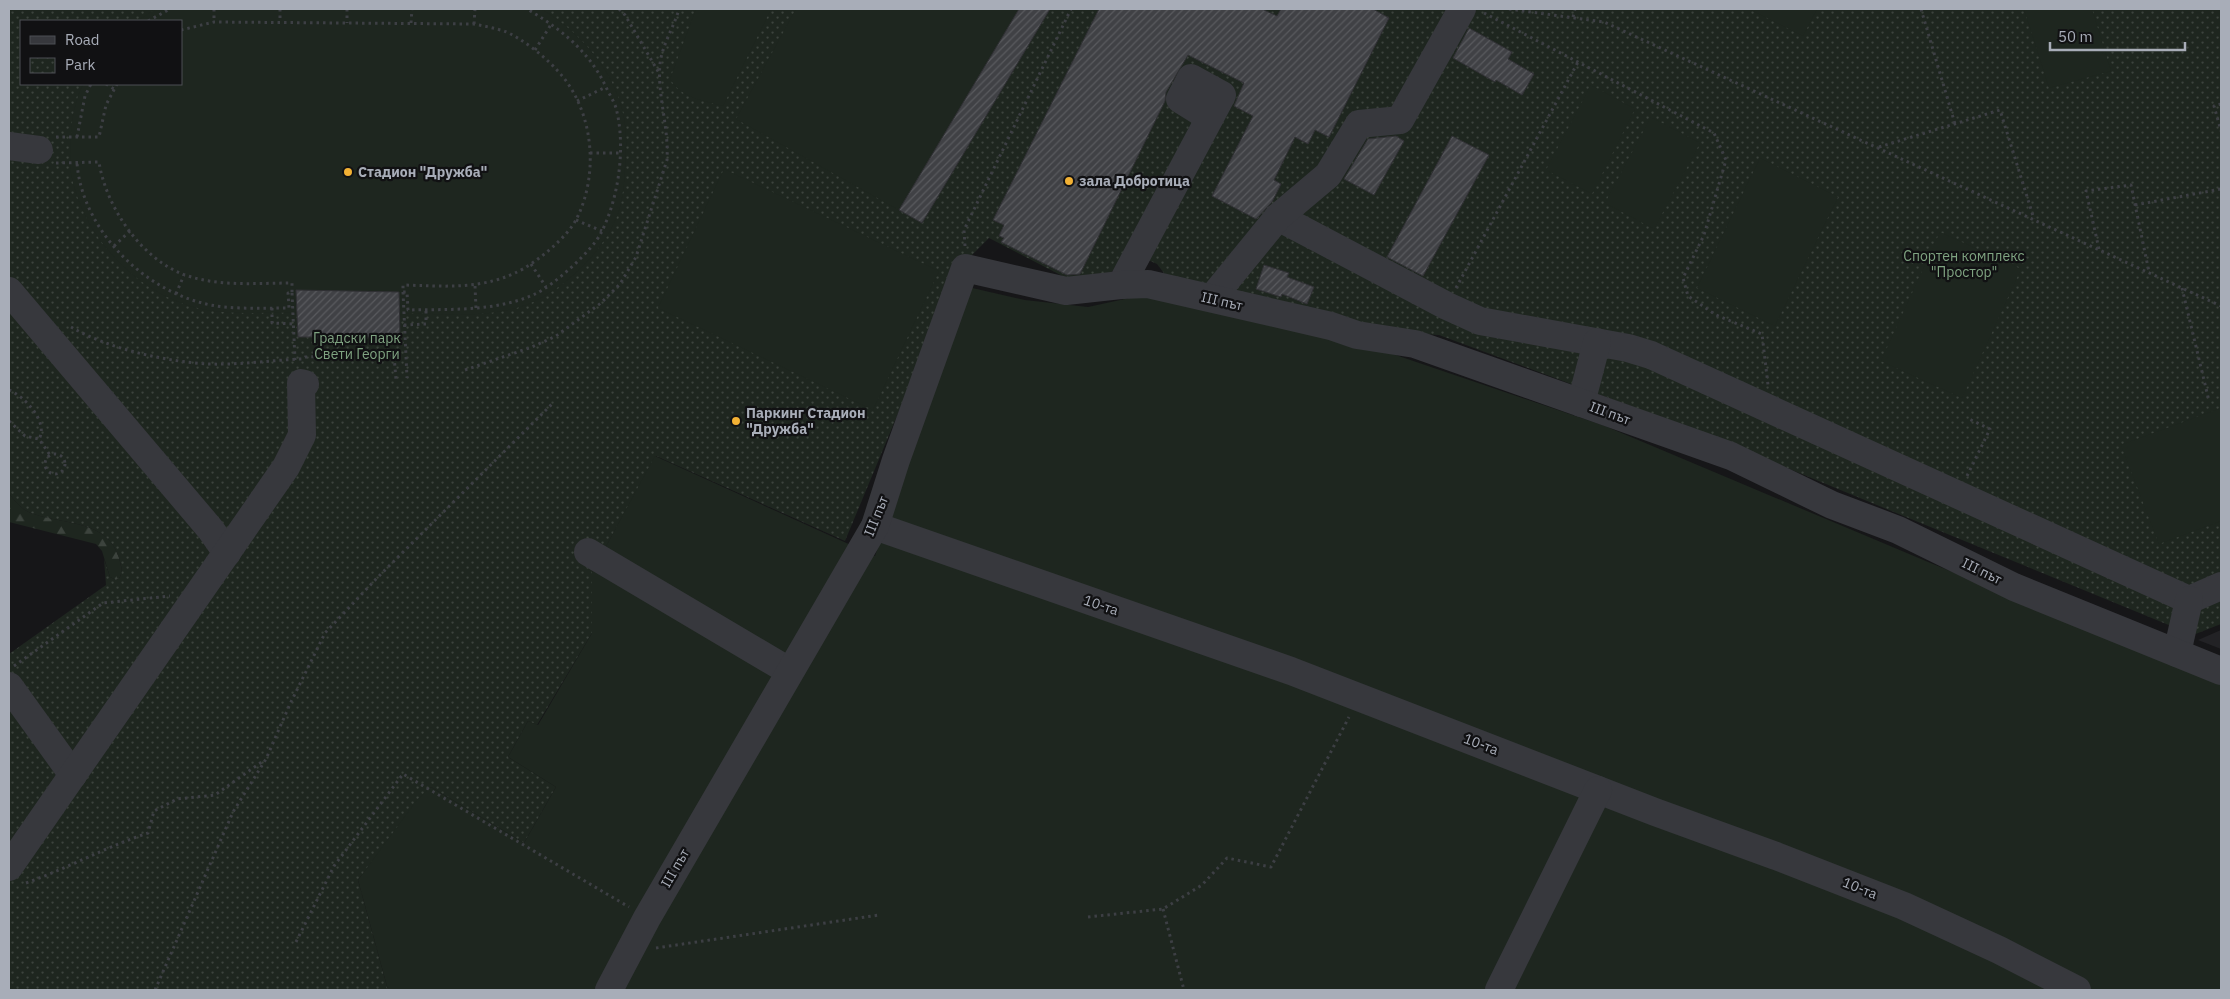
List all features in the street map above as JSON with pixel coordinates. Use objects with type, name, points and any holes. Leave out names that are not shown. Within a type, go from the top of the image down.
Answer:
[{"type":"street","points":[[1212,298],[1278,217],[1328,175],[1360,124],[1400,120],[1462,9]]},
{"type":"street","points":[[1121,285],[1210,117]]},
{"type":"street","points":[[9,146],[39,150]]},
{"type":"street","points":[[1278,217],[1447,306],[1480,321],[1628,348],[1651,355],[2189,600],[2221,586]]},
{"type":"street","name":"ІІІ път","points":[[609,990],[647,918],[875,526],[896,460],[965,268],[1066,291],[1148,284],[1331,326],[1357,335],[1415,344],[1731,456],[1832,506],[1898,530],[2014,587],[2221,671]]},
{"type":"street","points":[[9,291],[211,530],[227,553]]},
{"type":"street","points":[[1581,403],[1597,342]]},
{"type":"street","points":[[13,876],[72,775],[286,467],[302,436],[300,372]]},
{"type":"street","name":"10-та","points":[[875,526],[1359,697],[1598,790],[1776,856],[1904,906],[1999,950],[2077,990]]},
{"type":"street","points":[[588,552],[789,671]]},
{"type":"street","points":[[2177,653],[2189,600]]},
{"type":"street","points":[[9,686],[72,775]]},
{"type":"street","points":[[1499,990],[1598,790]]},
{"type":"path","points":[[150,20],[170,9]]},
{"type":"path","points":[[214,9],[214,22]]},
{"type":"path","points":[[280,9],[280,22]]},
{"type":"path","points":[[347,9],[347,23]]},
{"type":"path","points":[[411,23],[412,9]]},
{"type":"path","points":[[474,24],[475,9]]},
{"type":"path","points":[[403,292],[408,292],[408,310],[476,309],[523,298],[546,287],[580,258],[602,231],[614,202],[620,133],[616,107],[599,73],[577,44],[552,23],[527,9]]},
{"type":"path","points":[[619,9],[625,14],[660,74]]},
{"type":"path","points":[[465,370],[556,336],[601,303],[620,284],[636,257],[667,160],[667,126],[660,62],[680,9]]},
{"type":"path","points":[[965,268],[964,230],[1071,9]]},
{"type":"path","points":[[1476,9],[1714,133],[1726,160],[1704,235],[1684,278],[1688,296],[1716,315],[1762,334],[1772,410]]},
{"type":"path","points":[[1509,9],[1604,22],[2221,306]]},
{"type":"path","points":[[1573,18],[1575,9]]},
{"type":"path","points":[[1921,9],[1955,124]]},
{"type":"path","points":[[182,30],[214,22],[474,24],[506,32],[535,50],[557,69],[577,101],[590,138],[586,195],[576,220],[560,238],[531,264],[515,273],[475,286],[403,285],[408,378]]},
{"type":"path","points":[[535,50],[552,23]]},
{"type":"path","points":[[1447,306],[1578,62]]},
{"type":"path","points":[[77,137],[85,96],[90,85]]},
{"type":"path","points":[[108,85],[114,89]]},
{"type":"path","points":[[70,137],[99,137],[106,105],[116,85]]},
{"type":"path","points":[[577,101],[606,87]]},
{"type":"path","points":[[2221,104],[2214,106],[2221,131]]},
{"type":"path","points":[[1878,148],[2000,110],[2034,220]]},
{"type":"path","points":[[590,153],[619,153]]},
{"type":"path","points":[[69,163],[99,162],[106,192],[117,214],[152,254],[184,275],[222,282],[292,283],[294,324],[300,372]]},
{"type":"path","points":[[77,163],[86,200],[99,227],[114,246],[141,272],[176,294],[214,306],[289,308],[288,293],[292,293]]},
{"type":"path","points":[[2099,249],[2086,191],[2132,185],[2149,272]]},
{"type":"path","points":[[2135,204],[2221,189]]},
{"type":"path","points":[[576,220],[602,231]]},
{"type":"path","points":[[114,246],[130,231]]},
{"type":"path","points":[[531,264],[546,287]]},
{"type":"path","points":[[176,294],[184,275]]},
{"type":"path","points":[[475,286],[476,309]]},
{"type":"path","points":[[2182,288],[2209,401]]},
{"type":"path","points":[[272,308],[272,323],[294,324]]},
{"type":"path","points":[[404,325],[426,324],[426,309]]},
{"type":"path","points":[[66,324],[102,341],[156,356],[300,372]]},
{"type":"path","points":[[300,372],[302,360],[305,357],[394,355],[396,380]]},
{"type":"path","points":[[9,390],[18,394],[35,413],[42,434],[38,439]]},
{"type":"path","points":[[155,990],[233,812],[266,758],[325,633],[376,578],[552,403]]},
{"type":"path","points":[[1959,495],[1990,429],[1969,419]]},
{"type":"path","points":[[9,421],[25,436],[38,439],[50,455]]},
{"type":"path","points":[[50,455],[57,455],[62,458],[64,462],[61,472],[50,473],[46,469],[45,464],[50,455]]},
{"type":"path","points":[[9,669],[103,604],[200,592]]},
{"type":"path","points":[[1088,916],[1163,909],[1202,885],[1227,858],[1271,867],[1359,697]]},
{"type":"path","points":[[13,876],[65,869],[117,843],[148,833],[154,811],[178,799],[215,795],[266,758]]},
{"type":"path","points":[[296,942],[334,866],[403,774],[647,918]]},
{"type":"path","points":[[1163,909],[1184,990]]},
{"type":"path","points":[[630,952],[879,915]]},
{"type":"shaded area","points":[[2221,630],[2221,649],[2198,640]]},
{"type":"green space","points":[[9,9],[2221,9],[2221,624],[2193,635],[1692,429],[1439,335],[1387,332],[1170,281],[1157,264],[1139,256],[1128,259],[1098,282],[1076,283],[989,238],[958,269],[845,541],[656,456],[592,572],[592,633],[537,725],[528,721],[508,757],[556,787],[524,843],[431,787],[358,880],[388,990],[9,990],[9,654],[106,585],[104,559],[110,577],[116,580],[120,577],[122,570],[113,545],[105,536],[82,525],[31,513],[18,505],[9,493]]},
{"type":"green space","name":"Стадион \"Дружба\"","points":[[156,9],[541,9],[575,34],[590,49],[603,66],[621,104],[625,125],[625,174],[621,203],[616,219],[608,235],[597,250],[571,277],[541,298],[526,305],[502,311],[468,315],[398,315],[298,337],[297,313],[216,311],[190,306],[169,298],[148,286],[130,272],[113,256],[98,237],[86,217],[77,195],[70,165],[73,117],[83,85],[182,85],[182,20],[139,20]]},
{"type":"green space","points":[[696,9],[771,9],[723,106],[687,95],[675,86],[670,79]]},
{"type":"green space","points":[[796,9],[1050,9],[922,223],[736,119]]},
{"type":"green space","points":[[1749,9],[1817,9],[1803,36]]},
{"type":"green space","points":[[2024,9],[2092,9],[2111,71],[2049,88]]},
{"type":"green space","points":[[1591,85],[1635,109],[1592,194],[1546,170]]},
{"type":"green space","points":[[1651,117],[1700,143],[1654,229],[1605,203]]},
{"type":"green space","points":[[1760,158],[1838,197],[1775,326],[1697,288]]},
{"type":"green space","points":[[724,169],[939,271],[873,410],[658,308]]},
{"type":"green space","name":"Спортен комплекс \"Простор\"","points":[[1940,232],[2021,269],[1962,398],[1881,361]]},
{"type":"green space","points":[[968,287],[1025,300],[1088,307],[1152,293],[1381,350],[1605,426],[1933,564],[2221,681],[2221,990],[388,990],[358,880],[417,800],[431,787],[524,843],[556,787],[508,757],[528,721],[538,725],[592,633],[592,572],[655,456],[875,556]]},
{"type":"green space","points":[[2221,408],[2221,521],[2159,544],[2121,445]]},
{"type":"green space","points":[[9,493],[18,505],[31,513],[83,525],[105,536],[113,545],[119,558],[122,570],[120,577],[116,580],[110,577],[102,551],[96,544],[9,522]]},
{"type":"building","points":[[1019,9],[1050,9],[922,223],[899,210]]},
{"type":"building","name":"зала Добротица","points":[[1099,9],[1262,9],[1277,16],[1281,9],[1373,9],[1389,18],[1329,137],[1315,130],[1308,144],[1295,137],[1274,180],[1281,184],[1272,202],[1256,219],[1212,196],[1253,116],[1234,106],[1244,83],[1188,55],[1166,92],[1165,101],[1080,274],[1067,275],[1001,242],[1004,238],[999,236],[1004,225],[993,220]]},
{"type":"building","points":[[1469,28],[1512,52],[1508,59],[1534,74],[1522,95],[1453,58]]},
{"type":"building","points":[[1396,136],[1404,141],[1374,195],[1344,179],[1368,139]]},
{"type":"building","points":[[1452,136],[1489,155],[1423,276],[1387,257]]},
{"type":"building","points":[[1264,265],[1289,273],[1287,277],[1314,287],[1307,304],[1282,294],[1281,297],[1256,289]]},
{"type":"building","points":[[296,290],[399,292],[400,337],[298,337]]},
{"type":"place","name":"Стадион \"Дружба\"","points":[[348,172]]},
{"type":"place","name":"зала Добротица","points":[[1069,181]]},
{"type":"place","name":"Паркинг Стадион \"Дружба\"","points":[[736,421]]},
{"type":"park label","name":"Градски парк Свети Георги","points":[[357,346]]}]
